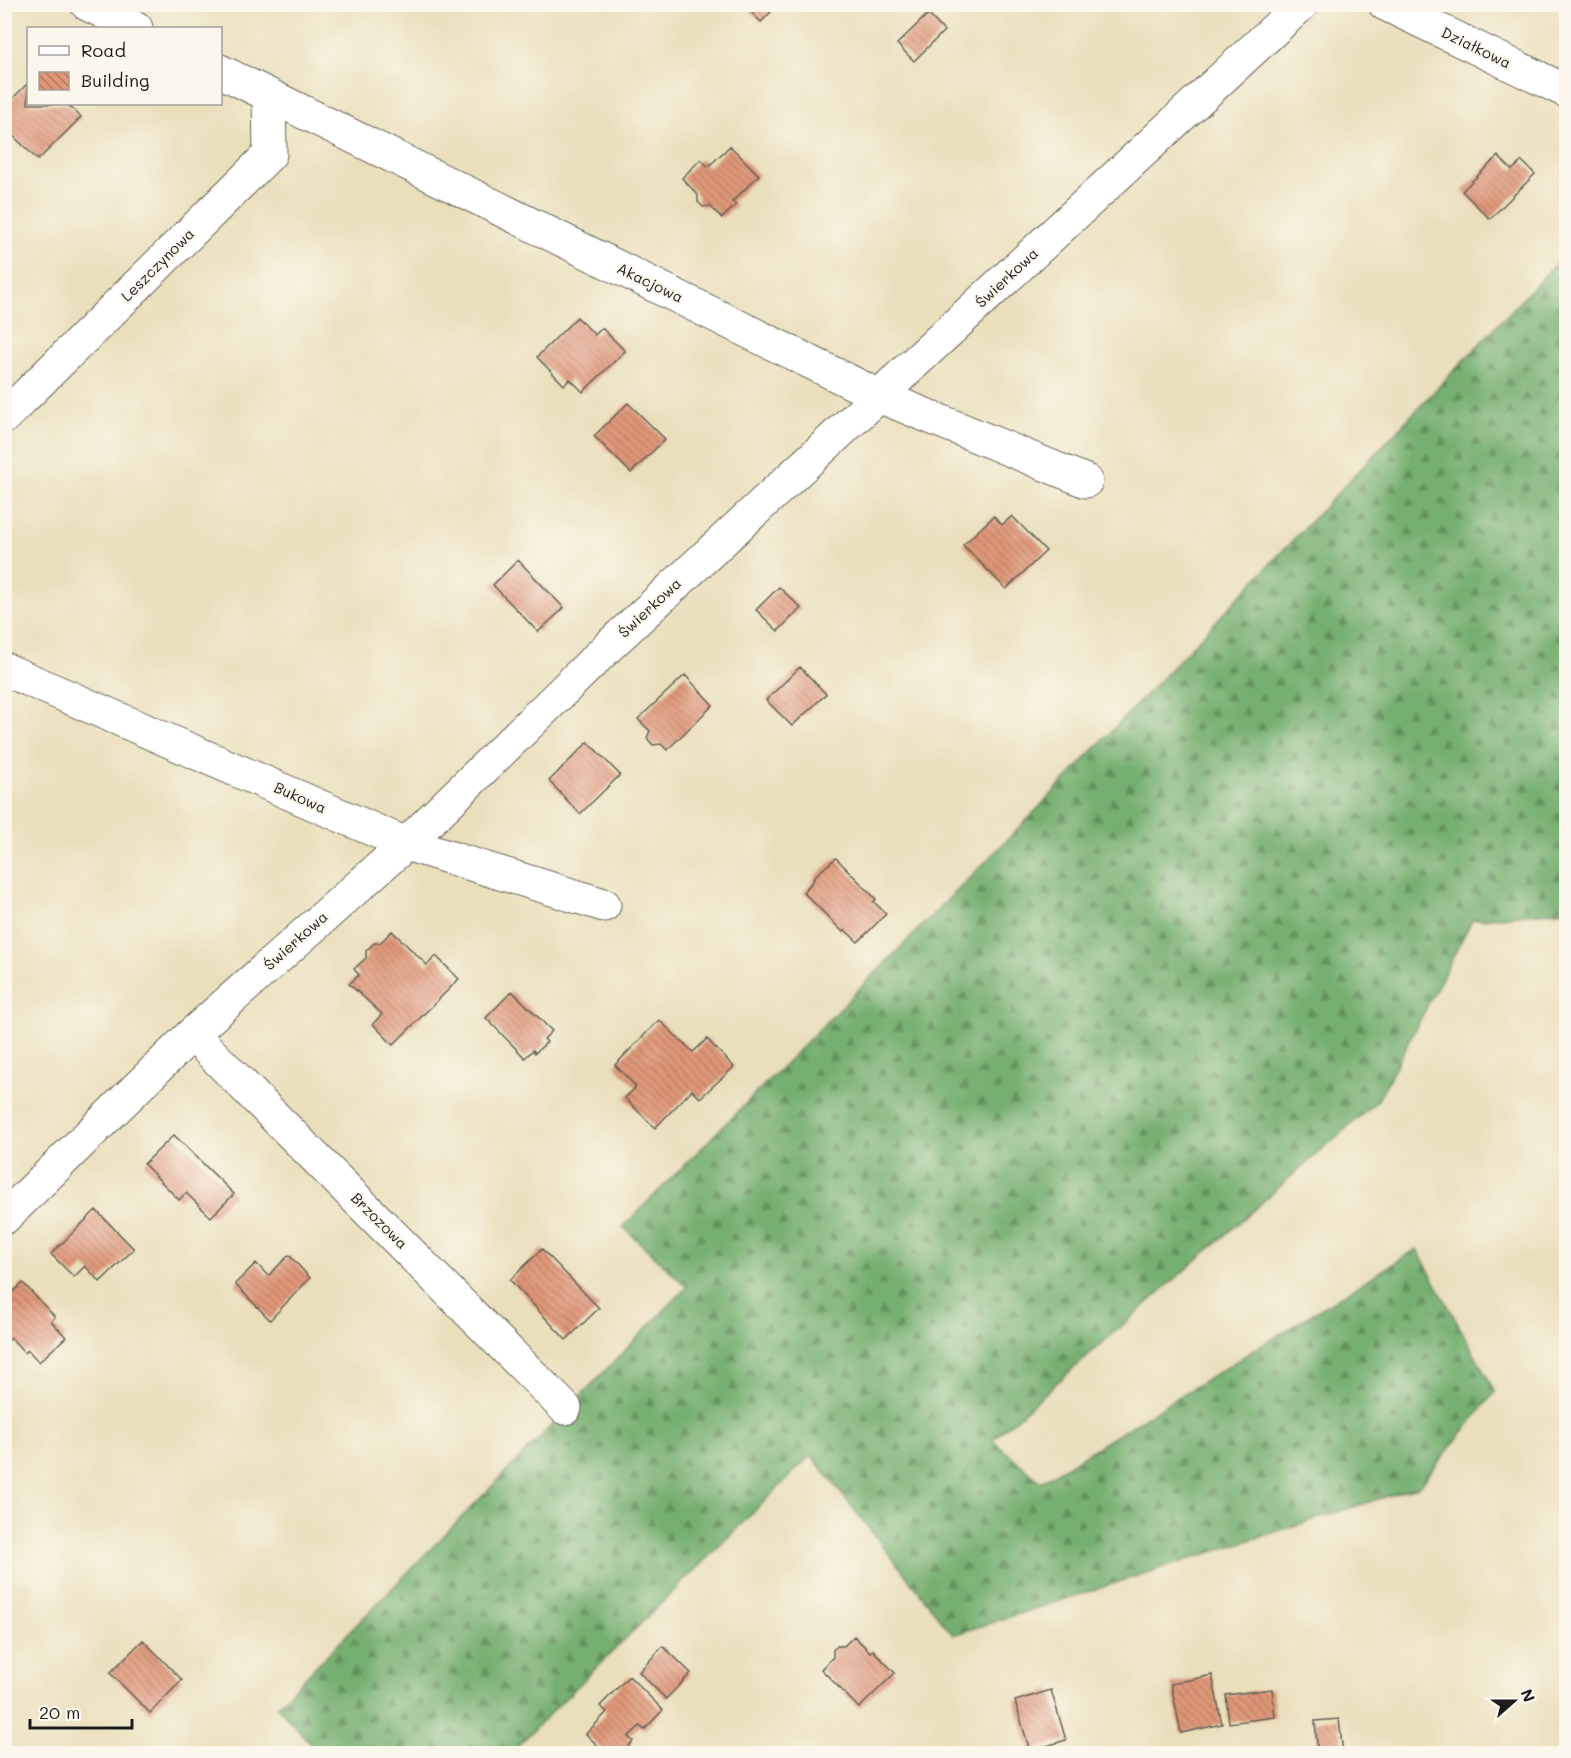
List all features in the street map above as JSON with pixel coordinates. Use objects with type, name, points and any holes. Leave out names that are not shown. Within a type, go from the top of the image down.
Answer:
[{"type":"street","name":"Świerkowa","points":[[4,1218],[192,1034],[406,844],[610,645],[1302,4]]},
{"type":"street","name":"Działkowa","points":[[1385,4],[1566,92]]},
{"type":"street","name":"Akacjowa","points":[[222,71],[879,396],[1086,481]]},
{"type":"street","name":"Leszczynowa","points":[[4,417],[270,154],[269,95]]},
{"type":"street","name":"Bukowa","points":[[4,669],[406,844],[604,905]]},
{"type":"street","name":"Brzozowa","points":[[192,1034],[565,1408]]},
{"type":"green space","points":[[1566,253],[1566,910],[1472,920],[1378,1100],[992,1440],[1041,1482],[1417,1249],[1495,1392],[1419,1486],[953,1635],[811,1455],[510,1753],[319,1753],[277,1706],[687,1287],[623,1227],[1024,823]]},
{"type":"building","points":[[743,4],[779,4],[761,22]]},
{"type":"building","points":[[928,14],[944,31],[914,61],[897,44]]},
{"type":"building","points":[[27,84],[27,105],[68,105],[81,117],[38,160],[4,127],[4,107]]},
{"type":"building","points":[[730,146],[759,175],[732,202],[736,205],[722,218],[710,206],[703,207],[698,202],[698,195],[682,178],[701,159],[708,167]]},
{"type":"building","points":[[1498,156],[1512,170],[1522,161],[1535,174],[1490,219],[1462,191]]},
{"type":"building","points":[[577,317],[595,335],[602,328],[625,351],[583,392],[570,379],[564,385],[537,357]]},
{"type":"building","points":[[628,403],[665,439],[631,473],[594,436]]},
{"type":"building","points":[[994,516],[1002,525],[1012,516],[1046,551],[1006,589],[963,545]]},
{"type":"building","points":[[518,560],[564,608],[538,632],[493,585]]},
{"type":"building","points":[[779,587],[801,608],[778,631],[756,610]]},
{"type":"building","points":[[800,667],[826,694],[792,726],[766,700]]},
{"type":"building","points":[[685,675],[713,705],[667,750],[661,744],[653,745],[647,738],[650,731],[638,719]]},
{"type":"building","points":[[588,742],[620,775],[580,814],[549,781]]},
{"type":"building","points":[[836,858],[876,899],[874,902],[886,914],[858,942],[845,930],[843,932],[803,892],[815,876]]},
{"type":"building","points":[[392,931],[427,965],[436,956],[459,979],[393,1045],[373,1024],[382,1014],[349,984],[359,975],[354,969],[366,958],[366,951],[374,943],[380,943]]},
{"type":"building","points":[[512,991],[552,1031],[544,1039],[547,1042],[535,1053],[533,1050],[525,1058],[486,1018]]},
{"type":"building","points":[[659,1020],[693,1052],[707,1039],[734,1067],[700,1098],[692,1090],[655,1128],[625,1098],[636,1087],[615,1065]]},
{"type":"building","points":[[174,1135],[234,1194],[211,1217],[186,1193],[179,1200],[144,1164]]},
{"type":"building","points":[[96,1210],[134,1249],[100,1282],[85,1266],[74,1277],[51,1254]]},
{"type":"building","points":[[542,1249],[599,1308],[566,1340],[510,1280]]},
{"type":"building","points":[[289,1255],[310,1278],[270,1320],[235,1284],[256,1263],[268,1276]]},
{"type":"building","points":[[23,1283],[55,1317],[51,1321],[66,1337],[39,1362],[28,1350],[25,1353],[11,1338],[4,1341],[4,1300]]},
{"type":"building","points":[[854,1636],[870,1652],[873,1650],[895,1673],[859,1708],[821,1669],[833,1657],[833,1650],[837,1646],[844,1646]]},
{"type":"building","points":[[143,1640],[182,1680],[150,1713],[110,1673]]},
{"type":"building","points":[[663,1646],[691,1673],[666,1699],[639,1672]]},
{"type":"building","points":[[1212,1675],[1222,1724],[1181,1733],[1171,1684]]},
{"type":"building","points":[[629,1676],[663,1710],[644,1730],[640,1726],[628,1737],[633,1741],[621,1754],[606,1754],[586,1734],[607,1712],[600,1706]]},
{"type":"building","points":[[1272,1689],[1275,1717],[1229,1723],[1226,1695]]},
{"type":"building","points":[[1051,1690],[1066,1740],[1030,1751],[1015,1701]]},
{"type":"building","points":[[1339,1719],[1343,1754],[1318,1754],[1315,1721]]}]
